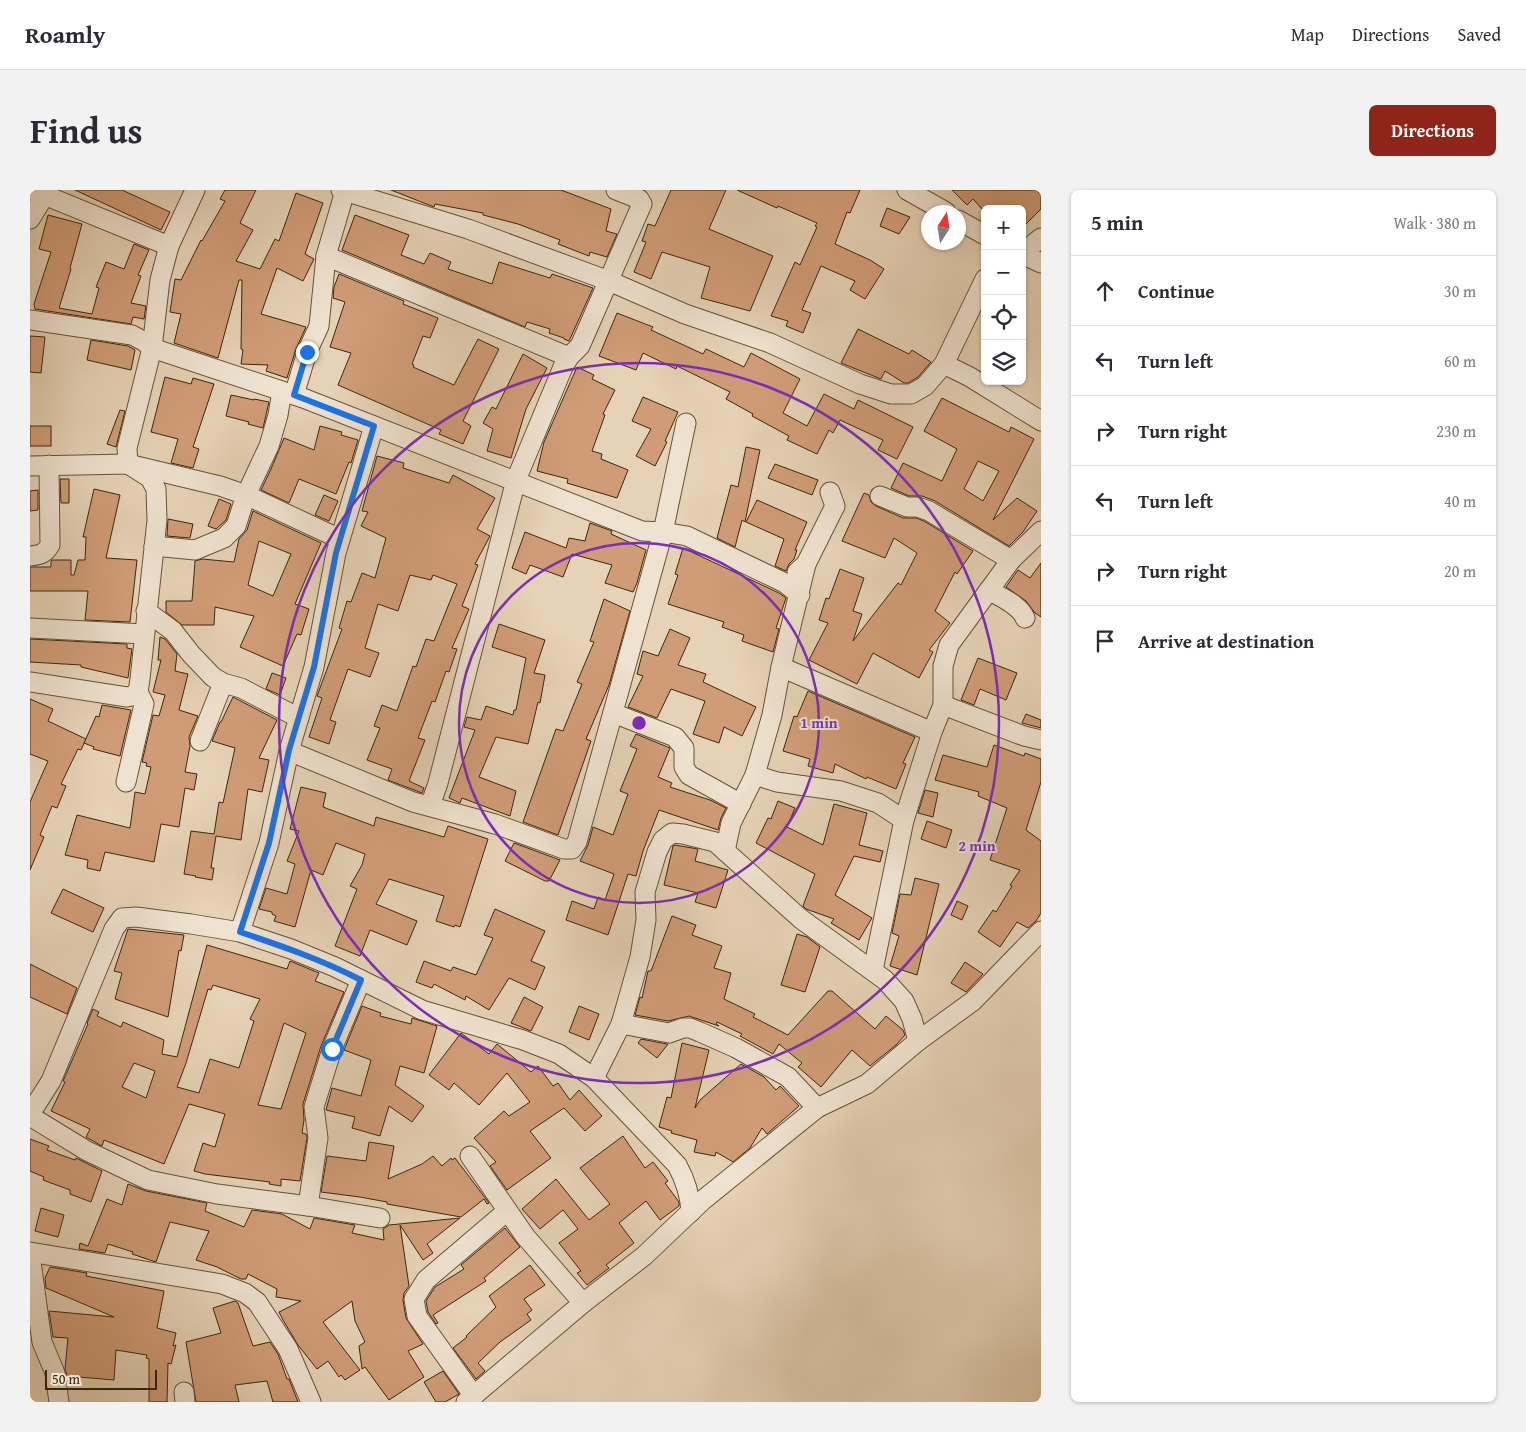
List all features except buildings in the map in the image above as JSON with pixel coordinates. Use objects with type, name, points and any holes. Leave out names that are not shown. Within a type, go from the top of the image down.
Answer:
[{"type":"street","points":[[128,464],[127,448],[152,348],[160,280],[169,246],[195,190]]},
{"type":"street","points":[[430,806],[440,774],[516,480],[568,356],[580,346],[642,204],[639,199],[616,190]]},
{"type":"street","points":[[907,190],[926,195],[938,205]]},
{"type":"street","points":[[154,546],[195,550],[224,538],[236,526],[246,495],[269,446],[278,415],[319,326],[326,256],[348,191],[468,229],[609,281],[685,314],[770,343],[860,384],[891,394],[911,394],[925,386],[944,364],[981,287]]},
{"type":"street","points":[[30,218],[41,192],[169,246]]},
{"type":"street","points":[[966,224],[981,233]]},
{"type":"street","points":[[1026,251],[1041,238]]},
{"type":"street","points":[[326,256],[568,356]]},
{"type":"street","points":[[1026,256],[1041,263]]},
{"type":"street","points":[[30,320],[132,335],[152,348],[288,393],[516,480],[642,531],[687,536],[792,589]]},
{"type":"street","points":[[944,364],[970,377],[1041,421]]},
{"type":"street","points":[[289,750],[413,802],[495,824],[564,849],[572,849],[577,842],[663,532],[686,423]]},
{"type":"street","points":[[240,932],[269,843],[289,750],[314,667],[336,553],[374,426]]},
{"type":"street","points":[[126,782],[144,704],[138,692],[157,520],[156,489],[150,478],[128,464]]},
{"type":"street","points":[[30,466],[128,464],[220,486],[246,495],[340,539]]},
{"type":"street","points":[[30,556],[47,552],[50,545],[49,465]]},
{"type":"street","points":[[725,851],[731,822],[755,775],[772,715],[792,589],[835,506],[830,492]]},
{"type":"street","points":[[880,496],[907,507],[918,507],[929,511],[1011,560]]},
{"type":"street","points":[[873,970],[904,820],[932,732],[943,705],[943,666],[948,645],[1011,560],[1041,531]]},
{"type":"street","points":[[989,590],[1018,608],[1025,618]]},
{"type":"street","points":[[146,611],[173,631],[212,677],[223,683],[241,688],[299,718]]},
{"type":"street","points":[[30,628],[144,634]]},
{"type":"street","points":[[781,667],[932,732]]},
{"type":"street","points":[[30,682],[126,697],[138,692]]},
{"type":"street","points":[[200,741],[223,683]]},
{"type":"street","points":[[943,705],[1024,736],[1041,740]]},
{"type":"street","points":[[613,713],[675,737],[684,748],[684,767],[689,775],[741,804]]},
{"type":"street","points":[[755,775],[777,782],[842,791],[878,802],[904,820]]},
{"type":"street","points":[[594,1078],[621,1024],[640,957],[646,920],[645,892],[657,852],[663,840],[672,833],[715,842],[801,919],[873,970],[904,1001],[912,1019],[918,1041]]},
{"type":"street","points":[[380,1218],[217,1194],[148,1180],[87,1151],[30,1115],[51,1080],[114,929],[122,918],[154,919],[240,932],[291,949],[335,967],[422,1010],[523,1040],[559,1054],[594,1078],[641,1130],[677,1165],[690,1193],[691,1212]]},
{"type":"street","points":[[507,1211],[426,1280],[414,1299],[417,1316],[470,1399],[583,1303],[644,1256],[703,1200],[817,1108],[868,1084],[918,1041],[973,1001],[1041,931]]},
{"type":"street","points":[[308,1206],[318,1138],[314,1107],[332,1049],[361,980]]},
{"type":"street","points":[[621,1024],[669,1033],[683,1028],[690,1028],[700,1032],[736,1048],[788,1077],[817,1108]]},
{"type":"street","points":[[470,1156],[525,1236],[583,1303]]},
{"type":"street","points":[[59,1402],[56,1373],[42,1342],[30,1253],[222,1284],[245,1293],[258,1302],[288,1349],[311,1402]]},
{"type":"route","points":[[307,352],[294,395],[374,426],[336,553],[314,667],[289,750],[269,843],[240,932],[291,949],[361,980],[332,1049]]}]
